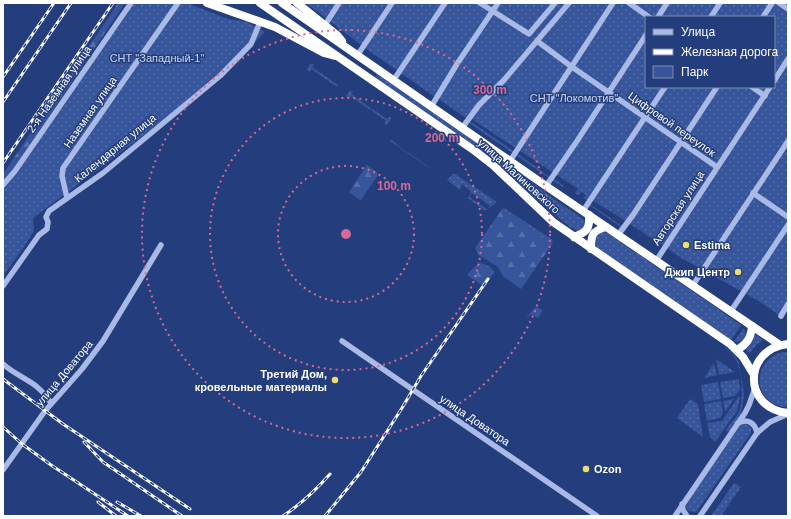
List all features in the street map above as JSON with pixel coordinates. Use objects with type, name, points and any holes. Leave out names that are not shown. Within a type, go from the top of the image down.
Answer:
[{"type":"highway","points":[[207,3],[288,33],[324,53],[341,58]]},
{"type":"highway","name":"улица Малиновского","points":[[260,3],[475,151],[493,165],[544,214],[574,237],[737,350],[754,375]]},
{"type":"highway","name":"улица Малиновского","points":[[282,3],[606,227],[752,326],[784,345]]},
{"type":"highway","points":[[297,3],[325,25],[338,37],[346,48]]},
{"type":"highway","points":[[574,237],[583,234],[588,228],[589,224],[586,213]]},
{"type":"highway","points":[[591,249],[593,233],[606,227]]},
{"type":"highway","points":[[737,350],[748,342],[752,326]]},
{"type":"highway","points":[[784,345],[768,351],[762,356],[755,368],[754,375],[755,388],[758,396],[768,407],[778,412],[788,414]]},
{"type":"street","name":"2-я Наземная улица","points":[[3,185],[131,3]]},
{"type":"street","name":"Наземная улица","points":[[67,198],[62,176],[63,168],[178,3]]},
{"type":"street","points":[[325,25],[339,3]]},
{"type":"street","points":[[357,56],[392,3]]},
{"type":"street","points":[[393,81],[445,3]]},
{"type":"street","points":[[480,3],[529,34],[555,3]]},
{"type":"street","points":[[431,107],[498,3]]},
{"type":"street","points":[[462,128],[478,105],[504,80],[569,3]]},
{"type":"street","points":[[510,161],[613,3]]},
{"type":"street","points":[[629,3],[648,16]]},
{"type":"street","points":[[659,16],[667,3]]},
{"type":"street","points":[[712,16],[720,3]]},
{"type":"street","points":[[764,16],[772,3]]},
{"type":"street","points":[[779,3],[788,9]]},
{"type":"street","name":"Календарная улица","points":[[3,286],[39,235],[47,229],[47,214],[103,173],[220,76],[251,44],[260,22]]},
{"type":"street","points":[[546,186],[645,37]]},
{"type":"street","name":"Цифровой переулок","points":[[537,41],[680,143],[717,167]]},
{"type":"street","points":[[775,79],[788,59]]},
{"type":"street","points":[[586,213],[664,88]]},
{"type":"street","points":[[618,235],[633,215],[716,88]]},
{"type":"street","points":[[753,88],[764,96]]},
{"type":"street","name":"Авторская улица","points":[[656,260],[769,88]]},
{"type":"street","points":[[693,286],[788,141]]},
{"type":"street","points":[[753,193],[788,217]]},
{"type":"street","points":[[730,311],[788,225]]},
{"type":"street","name":"улица Доватора","points":[[3,470],[51,403],[82,369],[103,341],[161,245]]},
{"type":"street","points":[[781,316],[788,304]]},
{"type":"street","name":"улица Доватора","points":[[342,341],[596,516]]},
{"type":"street","points":[[3,364],[37,386],[51,403]]},
{"type":"street","points":[[674,516],[738,423],[749,405],[755,388]]},
{"type":"street","points":[[700,516],[757,433],[770,422],[788,414]]},
{"type":"street","points":[[738,423],[745,420],[750,422],[754,425],[757,433]]},
{"type":"street","points":[[682,504],[682,510],[688,516]]},
{"type":"green space","points":[[118,3],[125,3],[3,184],[3,174]]},
{"type":"green space","name":"СНТ \"Западный-1\"","points":[[129,3],[187,3],[228,19],[247,22],[265,32],[223,76],[33,218],[34,231],[3,276],[3,186]]},
{"type":"green space","name":"СНТ \"Локомотив\"","points":[[306,3],[788,3],[788,307],[782,317],[757,300],[683,259],[592,200],[588,201],[583,198],[586,195],[582,192],[578,195],[575,193],[578,189],[557,175],[554,179],[564,186],[563,187],[552,180],[555,174],[467,116],[466,118],[440,100],[441,99],[436,96],[435,97],[365,48]]},
{"type":"green space","points":[[310,64],[314,64],[312,67],[338,85],[337,87],[311,69],[309,72],[307,69]]},
{"type":"green space","points":[[377,74],[509,165],[583,219],[585,221],[585,226],[578,231],[570,227],[544,206],[484,152],[375,77]]},
{"type":"green space","points":[[349,91],[353,91],[351,94],[371,108],[370,110],[350,96],[348,99],[346,96]]},
{"type":"green space","points":[[372,109],[387,119],[390,116],[391,119],[387,125],[384,124],[386,121],[371,110]]},
{"type":"green space","points":[[470,121],[515,152],[514,154],[469,123]]},
{"type":"green space","points":[[391,139],[397,145],[429,167],[390,141]]},
{"type":"green space","points":[[518,154],[550,177],[549,178],[517,156]]},
{"type":"green space","points":[[367,165],[377,172],[378,175],[360,200],[349,192]]},
{"type":"green space","points":[[455,174],[497,202],[485,211],[468,198],[471,191],[462,184],[460,190],[447,180]],"holes":[[[471,193],[490,206],[487,209],[469,197]]]},
{"type":"green space","points":[[590,204],[622,226],[621,227],[589,205]]},
{"type":"green space","points":[[504,208],[553,240],[551,242],[502,209]]},
{"type":"green space","points":[[502,209],[553,243],[521,289],[503,276],[498,267],[479,255],[475,248]]},
{"type":"green space","points":[[602,232],[608,233],[741,325],[731,340],[597,248],[595,241],[596,237]]},
{"type":"green space","points":[[479,262],[490,267],[495,272],[483,286],[467,275]]},
{"type":"green space","points":[[536,307],[543,310],[538,318],[531,314],[528,317],[527,316]]},
{"type":"green space","points":[[744,328],[746,334],[744,339],[738,342],[734,341]]},
{"type":"green space","points":[[755,334],[763,340],[756,345],[750,353],[745,350],[750,345]]},
{"type":"green space","points":[[725,347],[739,363],[744,395],[741,414],[729,432],[726,430],[740,409],[742,385],[739,366]]},
{"type":"green space","points":[[783,352],[788,352],[788,407],[776,405],[768,399],[762,392],[760,382],[760,373],[765,364],[772,357]]},
{"type":"green space","points":[[716,359],[735,372],[719,375]]},
{"type":"green space","points":[[714,363],[717,375],[704,378]]},
{"type":"green space","points":[[739,379],[740,390],[735,396],[723,398],[720,382]]},
{"type":"green space","points":[[718,382],[721,399],[704,402],[701,385]]},
{"type":"green space","points":[[738,397],[740,398],[737,411],[715,442],[710,437],[707,423],[722,421]]},
{"type":"green space","points":[[690,399],[698,404],[703,437],[677,418]]},
{"type":"green space","points":[[734,399],[725,412],[723,401]]},
{"type":"green space","points":[[721,401],[723,414],[720,418],[707,421],[704,404]]},
{"type":"green space","points":[[745,423],[751,427],[751,433],[697,511],[688,511],[685,507],[686,503],[740,425]]},
{"type":"green space","points":[[734,483],[741,487],[721,516],[711,516]]},
{"type":"railway","points":[[3,77],[54,3]]},
{"type":"railway","points":[[3,102],[71,3]]},
{"type":"railway","points":[[3,163],[113,3]]},
{"type":"railway","points":[[325,516],[361,472],[421,376],[488,279]]},
{"type":"railway","points":[[3,379],[63,424],[190,509]]},
{"type":"railway","points":[[3,427],[22,444],[51,465],[128,516]]},
{"type":"railway","points":[[84,442],[103,462],[182,516]]},
{"type":"railway","points":[[283,516],[296,507],[330,474]]},
{"type":"railway","points":[[98,502],[116,516]]},
{"type":"railway","points":[[117,502],[141,516]]},
{"type":"place","name":"Estima","points":[[686,245]]},
{"type":"place","name":"Джип Центр","points":[[738,272]]},
{"type":"place","name":"Третий Дом, кровельные материалы","points":[[335,380]]},
{"type":"place","name":"Ozon","points":[[586,469]]}]
